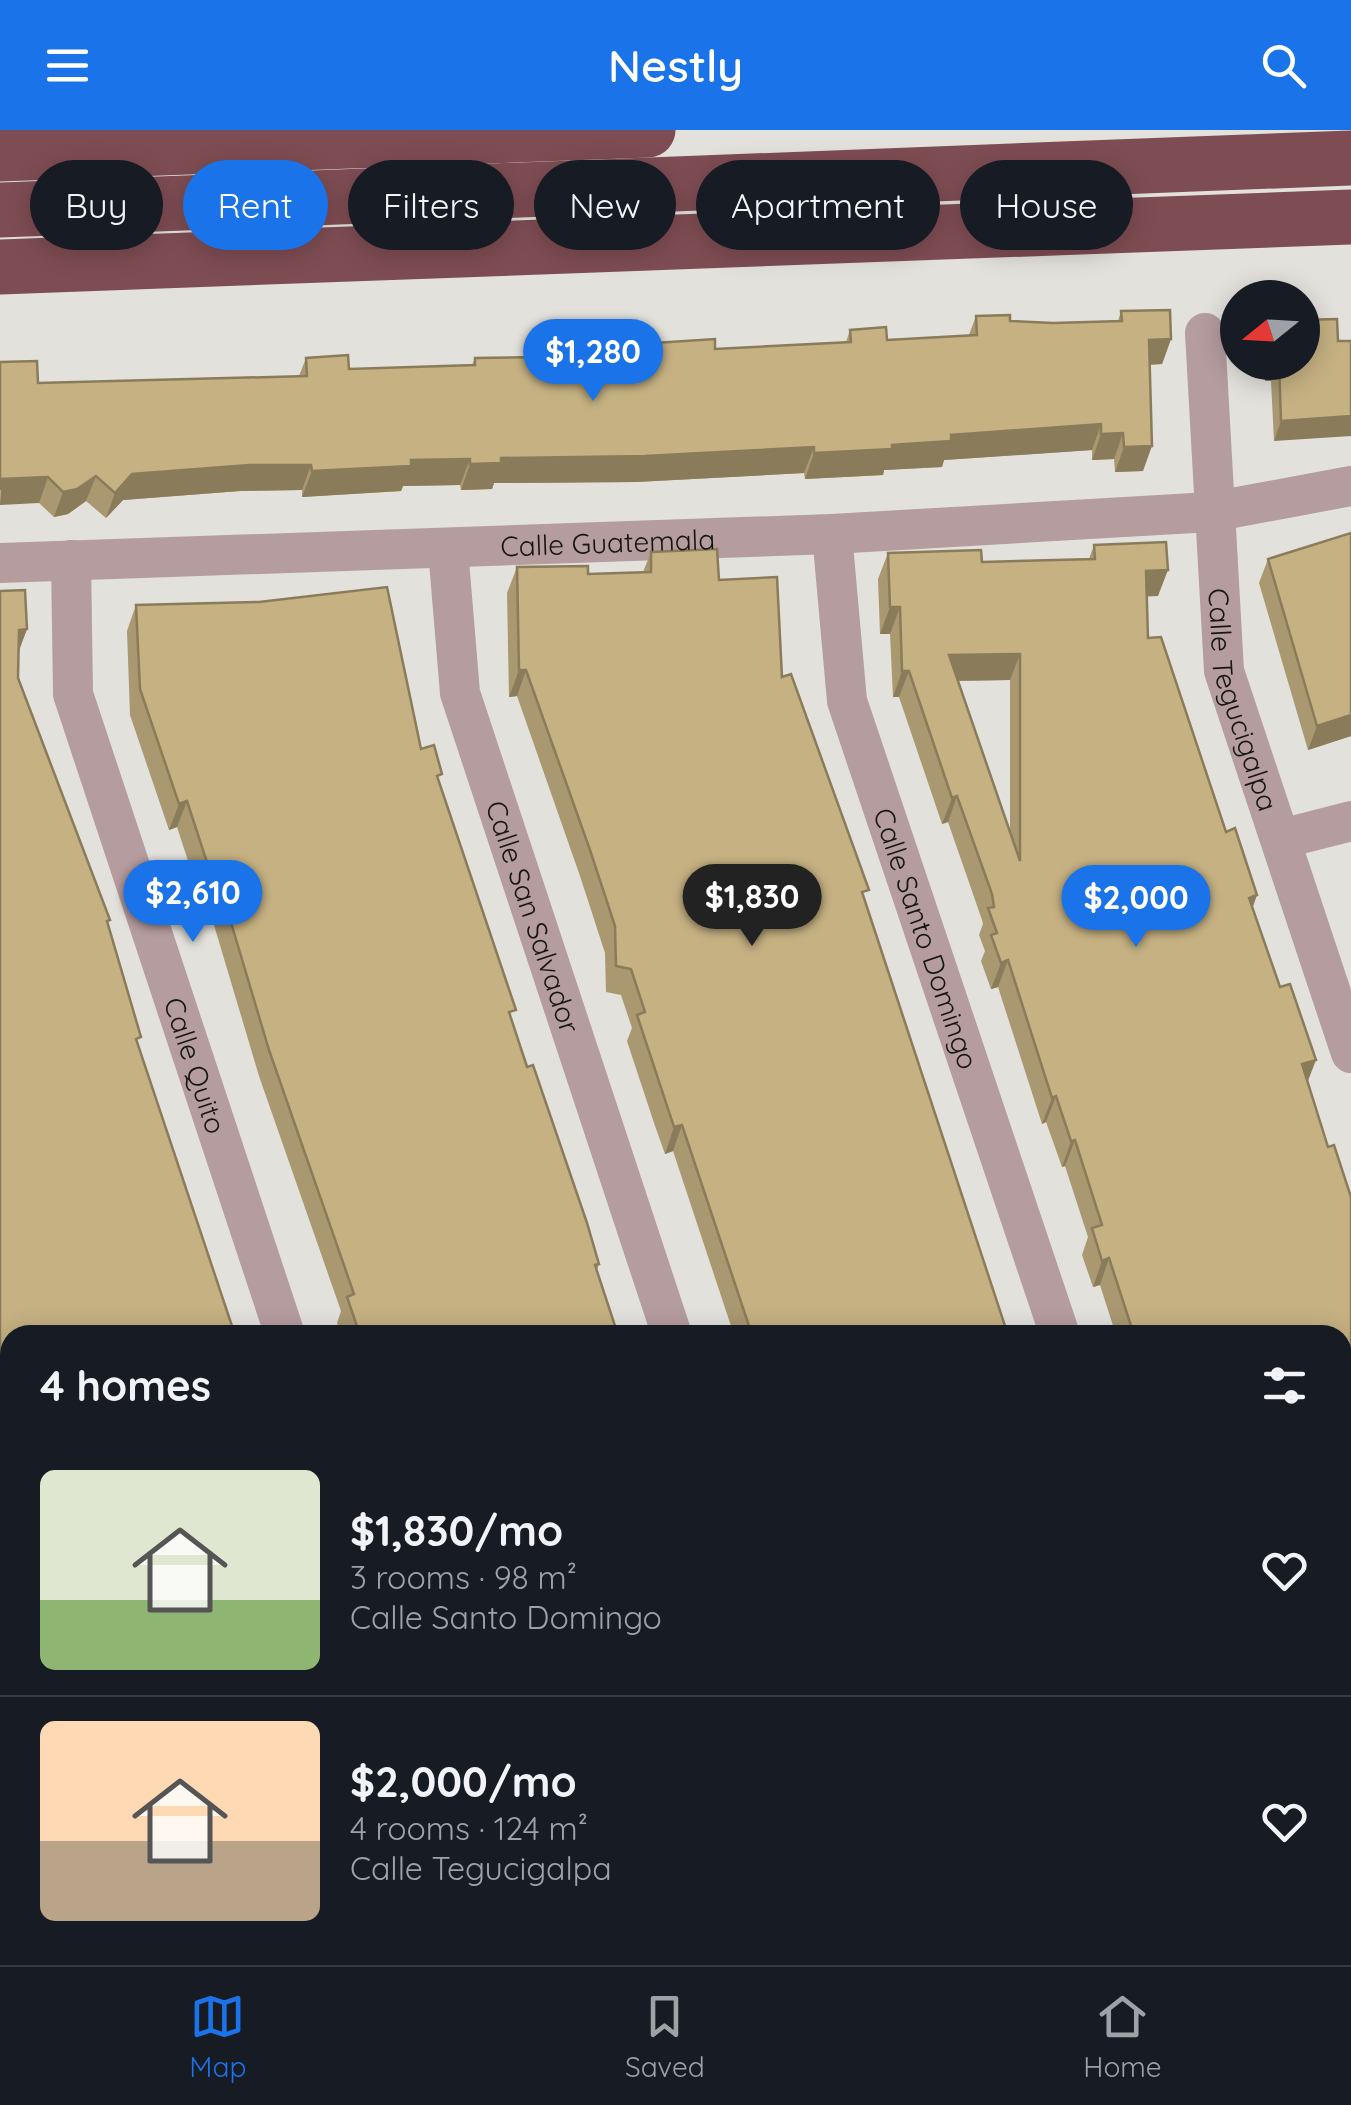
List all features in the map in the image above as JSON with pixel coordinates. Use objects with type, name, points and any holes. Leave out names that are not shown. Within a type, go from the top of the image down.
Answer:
[{"type":"highway","points":[[0,154],[648,130]]},
{"type":"highway","points":[[0,210],[1351,158]]},
{"type":"highway","points":[[0,267],[1351,216]]},
{"type":"street","name":"Calle Tegucigalpa","points":[[1205,333],[1212,512],[1224,671],[1351,1053]]},
{"type":"street","name":"Calle Guatemala","points":[[0,563],[832,534],[1212,512],[1351,486]]},
{"type":"street","name":"Calle Santo Domingo","points":[[832,534],[846,701],[1057,1325]]},
{"type":"street","name":"Calle San Salvador","points":[[448,549],[460,693],[669,1325]]},
{"type":"street","name":"Calle Quito","points":[[71,560],[73,694],[281,1325]]},
{"type":"street","points":[[1282,839],[1351,822]]},
{"type":"building","points":[[1170,310],[1171,339],[1149,340],[1152,446],[1124,447],[1123,433],[1101,434],[1101,424],[951,435],[951,441],[892,445],[892,449],[814,453],[814,447],[645,456],[501,458],[501,463],[470,464],[470,459],[411,460],[411,466],[312,471],[311,465],[249,465],[132,474],[115,493],[96,476],[77,489],[63,492],[48,477],[1,479],[0,489],[0,362],[37,361],[38,383],[307,376],[306,358],[348,355],[349,369],[475,365],[475,358],[546,360],[639,355],[639,344],[715,339],[715,349],[851,342],[850,330],[886,327],[887,340],[977,335],[976,316],[1010,315],[1010,321],[1053,323],[1122,321],[1121,311]]},
{"type":"building","points":[[1320,319],[1337,319],[1338,341],[1351,341],[1351,416],[1281,421],[1280,380],[1320,380]]},
{"type":"building","points":[[1351,533],[1351,715],[1317,726],[1268,559]]},
{"type":"building","points":[[1166,542],[1168,570],[1146,571],[1148,638],[1161,637],[1226,832],[1235,828],[1257,895],[1249,898],[1280,987],[1290,984],[1316,1060],[1302,1064],[1328,1147],[1334,1145],[1351,1197],[1351,1325],[1131,1325],[1109,1258],[1102,1261],[1092,1228],[1102,1225],[1075,1140],[1071,1141],[1056,1096],[1052,1098],[1008,960],[1001,963],[991,935],[997,933],[988,908],[994,907],[992,894],[957,796],[952,798],[909,671],[902,671],[900,607],[890,607],[888,553],[981,550],[982,562],[1095,559],[1094,545]],"holes":[[[1020,654],[1020,861],[949,655]]]},
{"type":"building","points":[[717,549],[719,580],[777,577],[782,677],[791,674],[869,890],[862,892],[1005,1325],[749,1325],[682,1125],[674,1127],[637,1015],[645,1012],[631,969],[616,966],[615,926],[590,850],[526,670],[519,670],[517,567],[588,566],[588,574],[651,572],[651,552]]},
{"type":"building","points":[[387,587],[421,749],[434,745],[442,774],[437,776],[516,1010],[509,1012],[527,1067],[533,1065],[587,1223],[599,1264],[595,1265],[615,1325],[357,1325],[347,1297],[354,1294],[269,1050],[221,889],[216,890],[187,801],[179,804],[140,689],[136,605],[259,602]]},
{"type":"building","points":[[25,590],[27,629],[19,630],[18,678],[110,920],[107,921],[141,1037],[136,1039],[232,1325],[0,1325],[0,591]]}]
